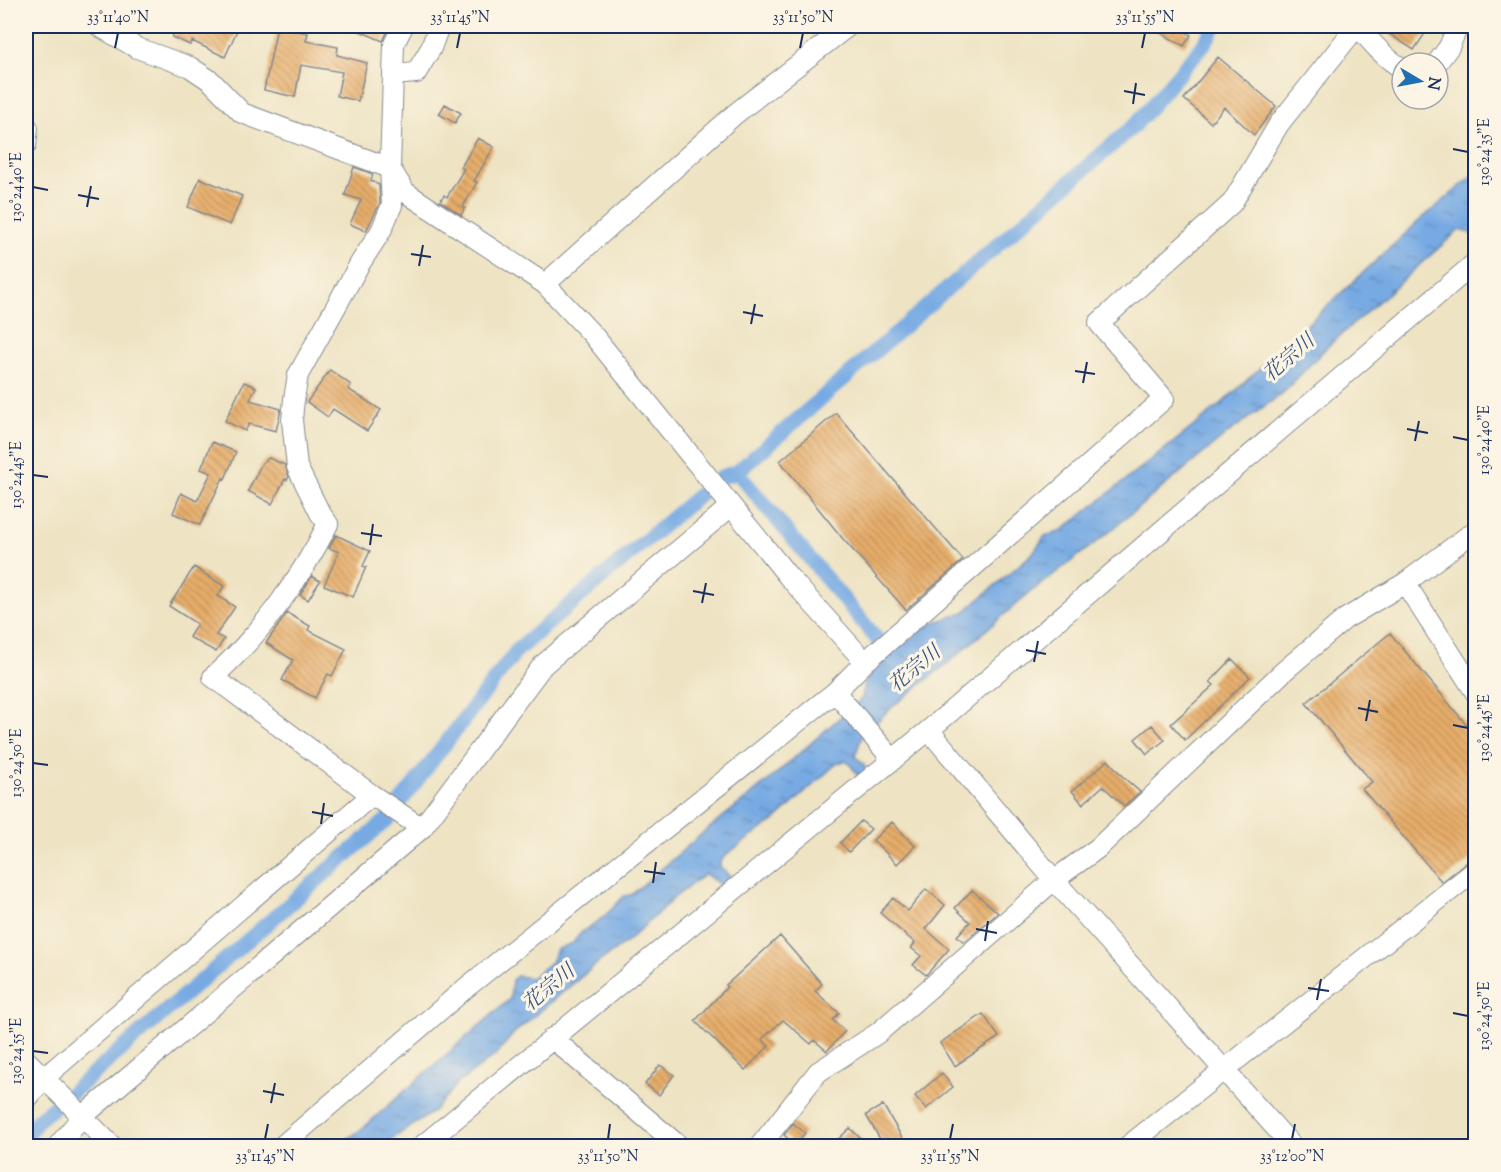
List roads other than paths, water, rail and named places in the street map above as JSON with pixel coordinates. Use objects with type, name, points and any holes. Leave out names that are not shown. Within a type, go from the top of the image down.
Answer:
[{"type":"street","points":[[99,26],[137,48],[190,67],[211,81],[242,113],[390,168],[405,192],[544,284],[593,335],[788,576],[865,662]]},
{"type":"street","points":[[403,26],[394,44],[390,168],[392,205],[381,231],[359,265],[298,375],[294,399],[292,420],[297,467],[328,524],[314,552],[278,603],[239,653],[213,677],[372,795],[422,828]]},
{"type":"street","points":[[393,75],[416,73],[431,48],[439,26]]},
{"type":"street","points":[[544,284],[735,114],[848,26]]},
{"type":"street","points":[[282,1146],[467,987],[839,697],[865,662],[1164,399],[1099,323],[1232,203],[1279,124],[1358,26],[1390,58]]},
{"type":"street","points":[[1446,51],[1458,26]]},
{"type":"street","points":[[422,1146],[889,755],[929,730],[1476,262]]},
{"type":"street","points":[[58,1146],[82,1116],[422,828],[543,665],[731,506]]},
{"type":"street","points":[[760,1146],[818,1072],[878,1033],[1098,848],[1284,670],[1345,620],[1405,583],[1476,530]]},
{"type":"street","points":[[1405,583],[1476,693]]},
{"type":"street","points":[[839,697],[889,755]]},
{"type":"street","points":[[929,730],[1076,904],[1292,1146]]},
{"type":"street","points":[[26,1100],[44,1078],[372,795]]},
{"type":"street","points":[[1128,1146],[1476,870]]},
{"type":"street","points":[[552,1038],[680,1146]]},
{"type":"street","points":[[26,1060],[112,1146]]},
{"type":"water","name":"花宗川","points":[[1475,174],[1475,237],[1471,233],[1459,230],[1326,348],[1283,393],[1228,433],[892,707],[862,736],[855,756],[867,772],[860,779],[850,764],[845,761],[837,763],[775,820],[727,854],[720,862],[720,867],[734,880],[726,889],[705,874],[675,897],[628,941],[599,962],[514,1033],[497,1054],[457,1084],[433,1112],[381,1146],[338,1146],[363,1128],[510,999],[512,980],[517,976],[531,978],[551,962],[557,949],[573,943],[581,933],[605,916],[624,896],[631,895],[768,781],[862,698],[865,683],[874,667],[929,624],[963,613],[1032,554],[1045,536],[1060,532],[1218,407],[1419,221]]},
{"type":"waterway","name":"花宗川","points":[[903,670],[737,472],[1135,125],[1204,44],[1215,26]]},
{"type":"waterway","points":[[721,477],[737,472]]},
{"type":"waterway","points":[[399,804],[518,649],[704,491]]},
{"type":"waterway","points":[[70,1094],[389,818]]},
{"type":"waterway","points":[[26,1137],[38,1120],[57,1105]]}]
